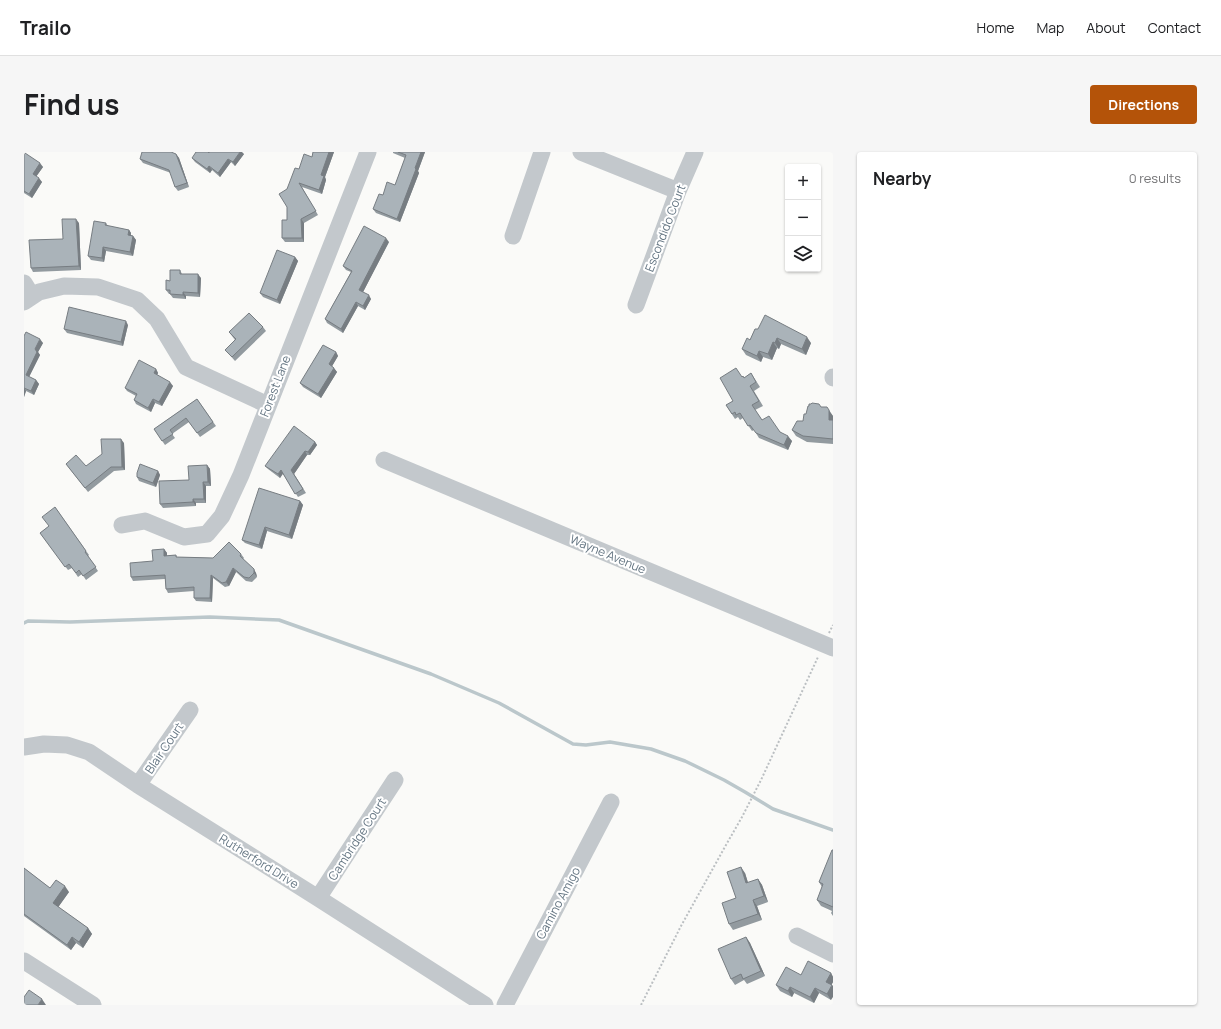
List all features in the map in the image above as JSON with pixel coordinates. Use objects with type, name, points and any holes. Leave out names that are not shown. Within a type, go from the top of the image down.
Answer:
[{"type":"street","name":"Forest Lane","points":[[122,525],[145,521],[184,537],[207,534],[222,516],[241,475],[368,152]]},
{"type":"street","points":[[513,236],[542,152]]},
{"type":"street","points":[[581,152],[678,191]]},
{"type":"street","name":"Escondido Court","points":[[636,305],[678,191],[695,152]]},
{"type":"street","points":[[27,294],[64,286],[98,286],[137,300],[157,319],[186,367],[268,404]]},
{"type":"street","name":"Wayne Avenue","points":[[384,460],[828,646]]},
{"type":"street","name":"Blair Court","points":[[138,785],[190,710]]},
{"type":"street","name":"Rutherford Drive","points":[[24,747],[44,744],[67,745],[90,752],[138,785],[485,1005]]},
{"type":"street","name":"Cambridge Court","points":[[318,898],[395,780]]},
{"type":"street","name":"Camino Amigo","points":[[505,1005],[611,802]]},
{"type":"street","points":[[797,936],[833,954]]},
{"type":"street","points":[[24,961],[92,1005]]},
{"type":"path","points":[[641,1005],[761,780],[828,646],[833,625]]},
{"type":"building","points":[[142,152],[171,152],[176,154],[187,183],[175,187],[169,170],[140,159]]},
{"type":"building","points":[[196,152],[240,152],[233,162],[228,159],[218,173],[209,166],[207,169],[192,158]]},
{"type":"building","points":[[313,152],[329,152],[321,175],[324,176],[319,190],[299,183],[316,211],[301,219],[302,238],[282,238],[282,220],[287,220],[287,207],[279,194],[287,189],[295,168],[299,169],[304,154],[312,157]]},
{"type":"building","points":[[398,152],[421,152],[397,219],[373,209],[379,194],[383,195],[387,182],[395,185],[406,155]]},
{"type":"building","points":[[25,153],[40,163],[33,174],[39,178],[29,194],[24,191]]},
{"type":"building","points":[[62,219],[76,219],[79,266],[31,268],[29,240],[63,239]]},
{"type":"building","points":[[94,221],[129,230],[128,235],[133,236],[130,252],[103,247],[102,258],[88,256]]},
{"type":"building","points":[[364,226],[386,238],[359,290],[369,295],[363,306],[356,302],[341,329],[325,319],[352,271],[343,266]]},
{"type":"building","points":[[277,250],[295,257],[277,300],[260,293]]},
{"type":"building","points":[[170,270],[180,270],[180,274],[198,274],[198,293],[183,292],[183,295],[170,294],[170,290],[166,290],[166,280],[170,281]]},
{"type":"building","points":[[69,307],[126,321],[121,342],[64,329]]},
{"type":"building","points":[[249,313],[263,327],[232,357],[225,350],[236,339],[229,332]]},
{"type":"building","points":[[765,315],[807,337],[802,349],[777,338],[775,343],[773,342],[768,354],[759,351],[757,356],[742,349],[747,338],[750,340],[755,329],[758,329]]},
{"type":"building","points":[[26,332],[40,339],[35,349],[37,352],[26,375],[36,380],[31,391],[24,388],[24,336]]},
{"type":"building","points":[[323,345],[336,352],[329,364],[334,368],[318,394],[300,383]]},
{"type":"building","points":[[139,360],[156,369],[154,373],[170,382],[159,402],[153,399],[148,408],[134,400],[137,394],[125,388]]},
{"type":"building","points":[[736,368],[744,378],[751,373],[756,382],[750,386],[759,401],[752,405],[762,420],[769,416],[780,432],[788,436],[784,445],[756,433],[750,425],[748,426],[740,413],[736,415],[735,412],[732,414],[726,405],[733,401],[720,378]]},
{"type":"building","points":[[197,399],[213,422],[197,433],[186,418],[170,430],[173,434],[162,441],[154,429]]},
{"type":"building","points":[[809,404],[819,404],[821,407],[827,407],[829,410],[829,420],[833,420],[833,439],[803,436],[792,430],[797,421],[803,421],[804,414],[806,414]]},
{"type":"building","points":[[294,426],[315,442],[308,452],[305,451],[291,470],[303,489],[295,494],[281,470],[278,474],[265,466]]},
{"type":"building","points":[[101,439],[121,439],[122,467],[111,467],[85,488],[66,464],[76,455],[86,466],[102,454]]},
{"type":"building","points":[[140,464],[158,471],[153,483],[137,477]]},
{"type":"building","points":[[207,465],[208,482],[203,482],[204,499],[193,499],[193,502],[160,504],[159,481],[189,480],[188,466]]},
{"type":"building","points":[[259,488],[300,501],[289,535],[265,527],[259,545],[242,540]]},
{"type":"building","points":[[55,507],[96,567],[83,576],[79,570],[76,573],[69,564],[65,567],[40,533],[49,526],[42,517]]},
{"type":"building","points":[[229,542],[241,554],[240,556],[254,569],[254,573],[249,578],[244,577],[233,568],[226,582],[222,583],[211,575],[210,598],[194,598],[194,587],[166,589],[165,575],[131,577],[130,563],[153,561],[152,550],[164,549],[164,556],[176,555],[176,557],[213,558]]},
{"type":"building","points":[[832,850],[833,907],[817,900],[823,884],[819,882]]},
{"type":"building","points":[[741,867],[746,883],[758,879],[764,896],[753,900],[758,914],[729,924],[722,903],[736,898],[727,872]]},
{"type":"building","points":[[24,868],[50,888],[56,880],[65,886],[53,903],[88,928],[79,942],[72,937],[67,945],[24,914]]},
{"type":"building","points":[[746,937],[761,971],[743,979],[741,974],[731,979],[718,949]]},
{"type":"building","points":[[808,961],[831,973],[826,982],[832,985],[827,994],[815,988],[810,997],[790,987],[788,991],[776,985],[786,967],[801,975]]},
{"type":"building","points":[[29,990],[42,999],[38,1005],[24,1005],[24,997]]},
{"type":"waterway","points":[[24,623],[28,621],[70,622],[210,617],[279,620],[431,674],[499,703],[573,744],[586,745],[610,742],[651,749],[685,761],[724,780],[773,809],[833,830]]}]
